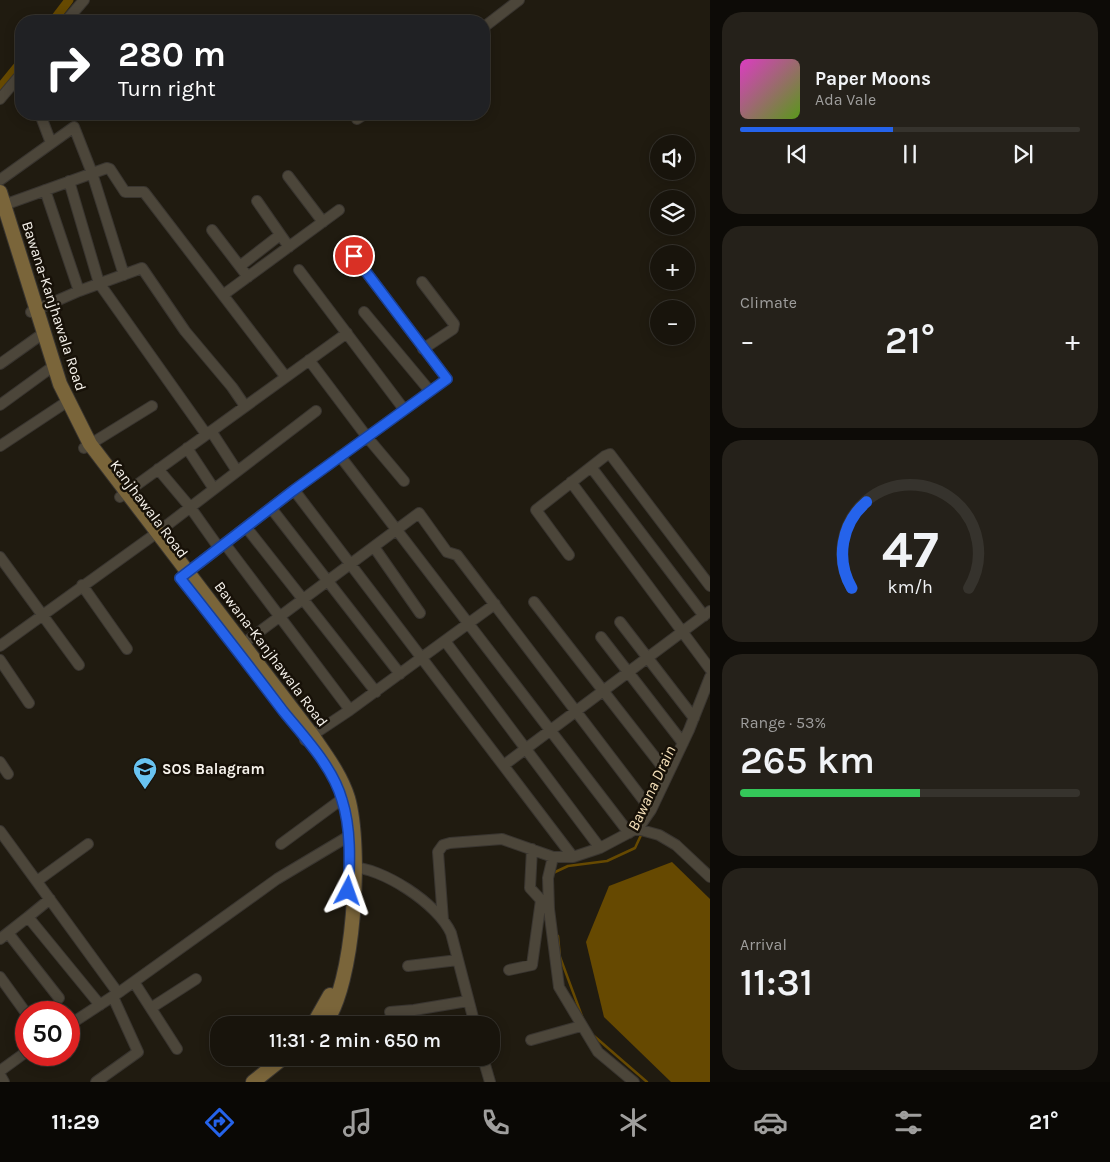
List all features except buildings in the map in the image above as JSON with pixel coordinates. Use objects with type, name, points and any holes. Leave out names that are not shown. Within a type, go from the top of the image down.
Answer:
[{"type":"main road","name":"Bawana-Kanjhawala Road","points":[[1,205],[17,267],[60,384],[64,402],[87,446],[184,575],[332,764],[345,798],[351,834],[353,867],[346,972],[337,1002],[329,1016]]},
{"type":"main road","name":"Bawana-Kanjhawala Road","points":[[1,205],[34,311]]},
{"type":"main road","points":[[34,311],[38,337],[48,370],[64,402]]},
{"type":"main road","points":[[318,1016],[333,988],[353,867]]},
{"type":"main road","points":[[253,1082],[273,1066]]},
{"type":"main road","points":[[265,1082],[284,1066]]},
{"type":"street","points":[[71,15],[84,0]]},
{"type":"street","points":[[490,22],[520,0]]},
{"type":"street","points":[[0,99],[15,81]]},
{"type":"street","points":[[42,120],[51,143]]},
{"type":"street","points":[[0,180],[74,128],[92,173],[124,274]]},
{"type":"street","points":[[1,205],[107,168],[110,169],[125,192],[144,192],[285,376]]},
{"type":"street","points":[[288,176],[323,222]]},
{"type":"street","points":[[70,181],[100,283],[237,471]]},
{"type":"street","points":[[45,190],[80,291]]},
{"type":"street","points":[[257,201],[289,247]]},
{"type":"street","points":[[223,295],[339,210]]},
{"type":"street","points":[[212,230],[248,277]]},
{"type":"street","points":[[240,266],[280,235]]},
{"type":"street","points":[[184,575],[403,408],[447,379],[354,256]]},
{"type":"street","points":[[34,311],[100,283],[139,268],[143,269],[185,331],[222,374],[245,406]]},
{"type":"street","points":[[299,270],[403,408]]},
{"type":"street","points":[[422,282],[454,324],[453,329],[423,349]]},
{"type":"street","points":[[364,312],[429,390]]},
{"type":"street","points":[[124,495],[285,376],[347,333]]},
{"type":"street","points":[[0,364],[38,337]]},
{"type":"street","points":[[309,360],[367,437],[404,481]]},
{"type":"street","points":[[0,405],[48,370]]},
{"type":"street","points":[[0,446],[64,402]]},
{"type":"street","points":[[87,446],[152,406]]},
{"type":"street","points":[[0,646],[42,613],[154,535],[316,411]]},
{"type":"street","points":[[187,448],[214,489]]},
{"type":"street","points":[[340,456],[551,730],[636,831]]},
{"type":"street","points":[[570,556],[536,510],[606,456],[613,456],[710,586]]},
{"type":"street","points":[[504,766],[647,657],[707,614],[591,467]]},
{"type":"street","points":[[158,470],[280,618],[350,710]]},
{"type":"street","points":[[571,482],[710,669]]},
{"type":"street","points":[[294,490],[573,857]]},
{"type":"street","points":[[271,508],[330,581],[400,674]]},
{"type":"street","points":[[240,647],[419,513],[447,552],[457,554],[651,810]]},
{"type":"street","points":[[246,527],[376,692]]},
{"type":"street","points":[[374,547],[420,612]]},
{"type":"street","points":[[0,557],[79,665]]},
{"type":"street","points":[[82,585],[127,649]]},
{"type":"street","points":[[534,602],[668,774]]},
{"type":"street","points":[[309,737],[376,692],[495,604]]},
{"type":"street","points":[[620,622],[694,718]]},
{"type":"street","points":[[601,637],[683,743]]},
{"type":"street","points":[[445,641],[600,848]]},
{"type":"street","points":[[0,660],[28,703]]},
{"type":"street","points":[[636,831],[651,810],[683,743],[710,677]]},
{"type":"street","points":[[0,762],[8,774]]},
{"type":"street","points":[[281,844],[345,798]]},
{"type":"street","points":[[0,831],[50,899],[116,995],[138,1052],[96,1082]]},
{"type":"street","points":[[443,920],[438,852],[443,845],[502,839],[553,857],[573,857],[600,848],[636,831],[653,832],[676,845],[710,877]]},
{"type":"street","points":[[80,1018],[116,995],[277,878],[351,834]]},
{"type":"street","points":[[37,881],[88,844]]},
{"type":"street","points":[[508,970],[532,965],[541,900],[530,888],[532,849]]},
{"type":"street","points":[[553,857],[548,878],[549,909],[558,982],[581,1026],[604,1059],[634,1082]]},
{"type":"street","points":[[353,867],[389,878],[414,894],[443,920],[451,933],[472,1016]]},
{"type":"street","points":[[50,899],[4,936],[59,998]]},
{"type":"street","points":[[28,917],[100,1005]]},
{"type":"street","points":[[408,966],[458,960]]},
{"type":"street","points":[[0,977],[18,1001]]},
{"type":"street","points":[[151,1008],[196,979]]},
{"type":"street","points":[[134,982],[177,1049]]},
{"type":"street","points":[[390,1012],[468,1001]]},
{"type":"street","points":[[531,1040],[581,1026]]},
{"type":"street","points":[[0,1071],[15,1060]]},
{"type":"street","points":[[485,1066],[490,1082]]},
{"type":"street","points":[[0,1075],[4,1082]]},
{"type":"shaded area","points":[[672,862],[710,899],[710,1082],[671,1082],[604,1017],[586,942],[609,886]]},
{"type":"waterway","points":[[58,15],[69,0]]},
{"type":"waterway","points":[[0,88],[15,69]]},
{"type":"waterway","name":"Bawana Drain","points":[[553,873],[568,866],[607,861],[635,848],[642,833]]},
{"type":"waterway","name":"Bawana Drain","points":[[558,936],[560,957],[583,1019]]},
{"type":"waterway","name":"Bawana Drain","points":[[594,1036],[647,1082]]},
{"type":"place","name":"SOS Balagram","points":[[145,790]]},
{"type":"route","points":[[348,891],[350,867],[348,836],[342,799],[336,785],[305,740],[180,578],[403,408],[447,379],[446,375],[423,349],[354,256]]}]
